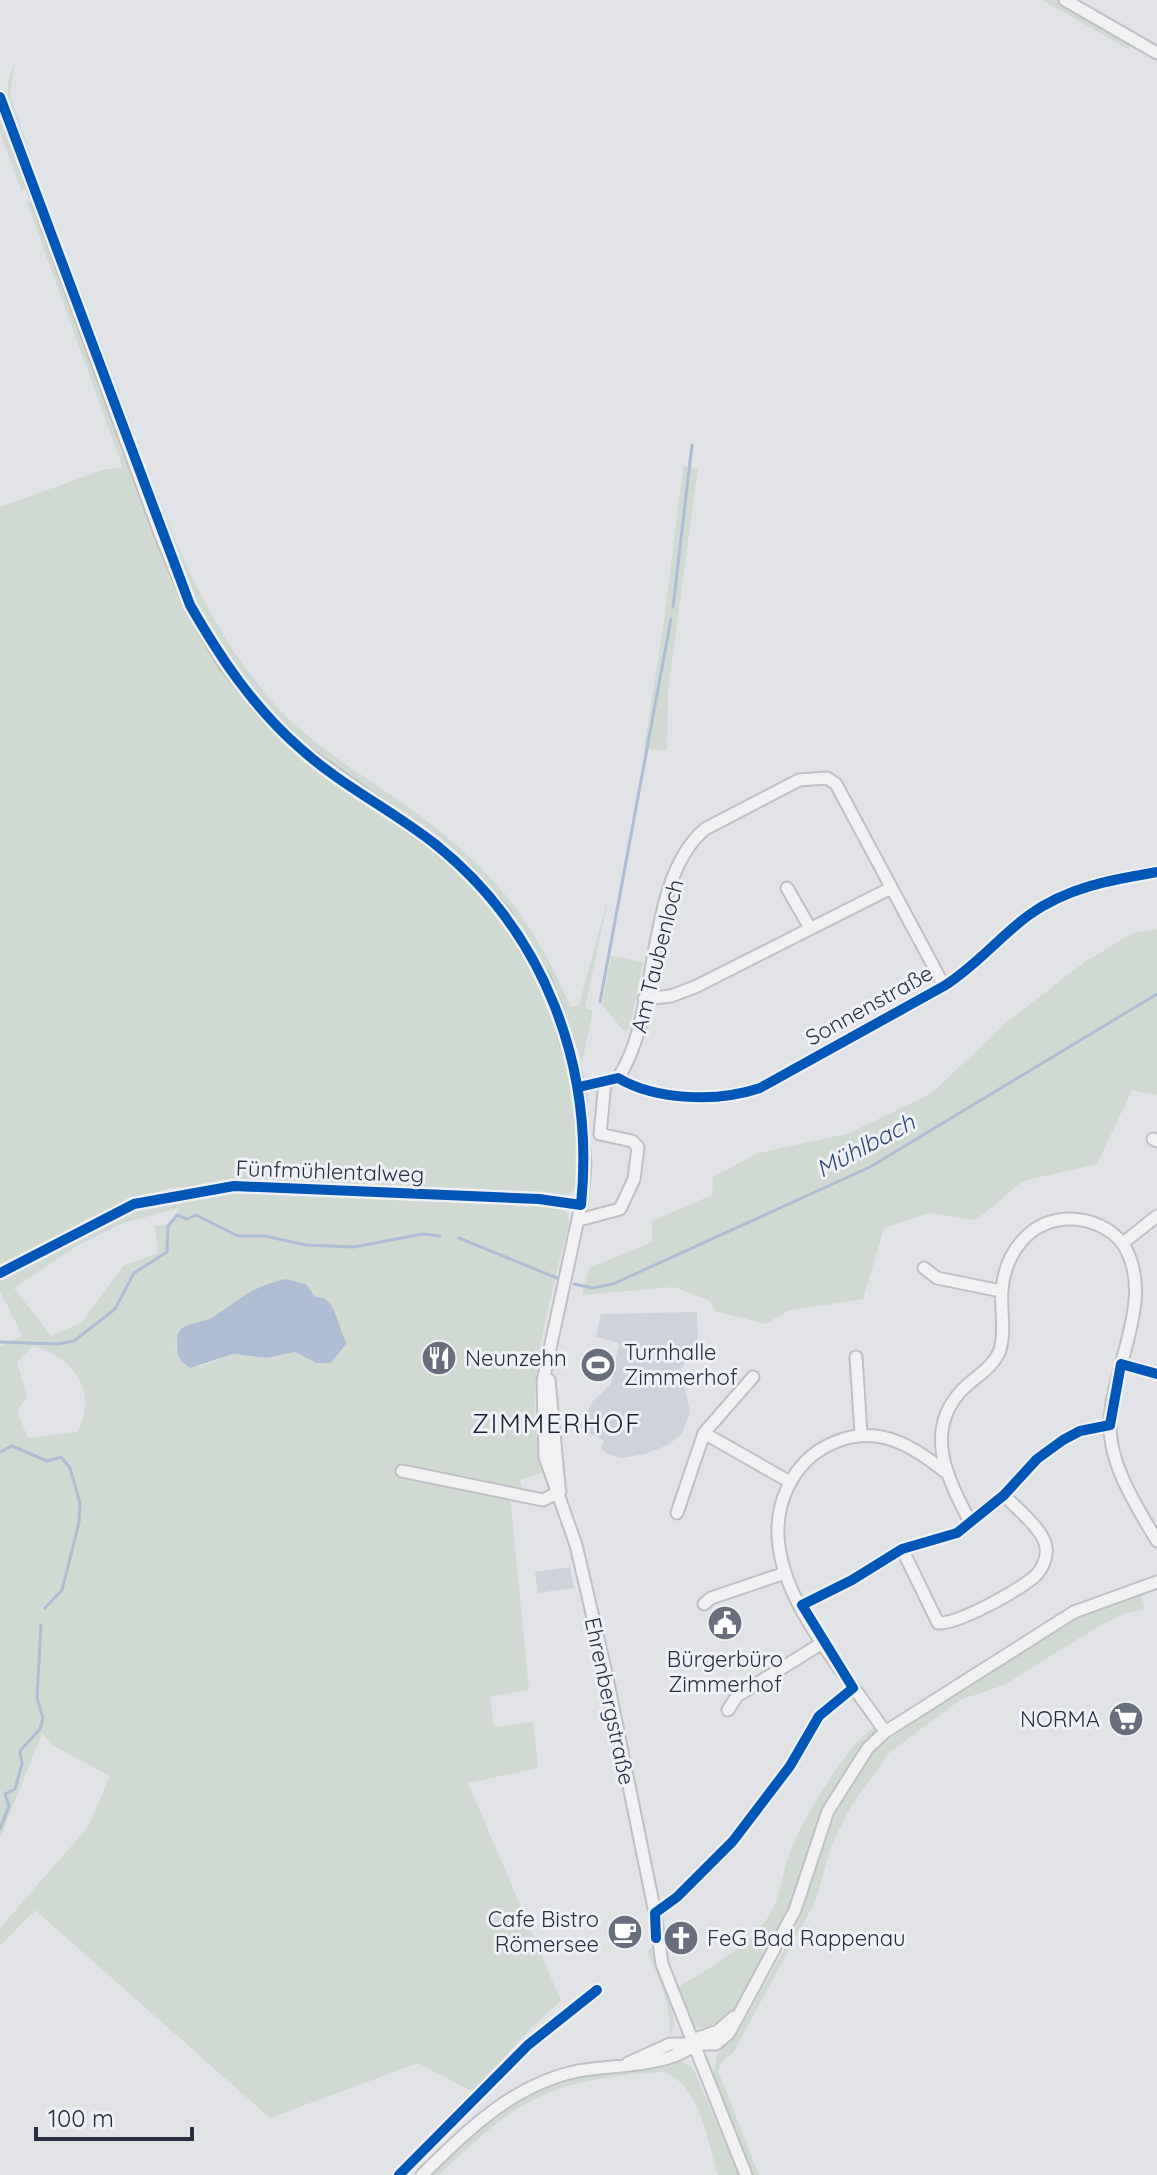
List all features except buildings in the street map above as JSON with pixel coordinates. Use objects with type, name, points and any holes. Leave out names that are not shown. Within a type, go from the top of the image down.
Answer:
[{"type":"street","points":[[1065,0],[1157,53]]},
{"type":"street","name":"Ehrenbergstraße","points":[[0,97],[161,536],[190,605],[222,661],[262,711],[301,749],[433,843],[469,874],[503,911],[546,982],[557,1010],[579,1087],[585,1166],[579,1220],[543,1381],[545,1457],[560,1491],[606,1673],[655,1913],[662,1964],[746,2175]]},
{"type":"street","name":"Am Taubenloch","points":[[618,1078],[635,1046],[667,896],[693,839],[705,829],[799,780],[827,778],[836,784],[889,889],[944,986]]},
{"type":"street","name":"Sonnenstraße","points":[[618,1078],[635,1088],[733,1097],[760,1088],[968,971],[1028,916],[1067,893],[1101,881],[1157,872]]},
{"type":"street","points":[[787,888],[810,928]]},
{"type":"street","points":[[644,999],[671,996],[695,987],[889,889]]},
{"type":"street","points":[[579,1087],[618,1078]]},
{"type":"street","points":[[579,1220],[620,1209],[634,1179],[638,1147],[632,1141],[600,1134],[605,1082]]},
{"type":"street","name":"Fünfmühlentalweg","points":[[0,1273],[134,1204],[234,1186],[539,1199],[581,1205]]},
{"type":"street","points":[[1123,1243],[1157,1216]]},
{"type":"street","points":[[918,1449],[931,1446],[953,1402],[998,1354],[1002,1340],[1001,1291],[1005,1270],[1018,1244],[1032,1230],[1051,1222],[1083,1220],[1107,1229],[1123,1243],[1139,1278],[1140,1294],[1121,1364],[1110,1425],[1118,1468],[1157,1541]]},
{"type":"street","points":[[924,1268],[937,1278],[1001,1291]]},
{"type":"street","points":[[856,1357],[861,1433]]},
{"type":"street","points":[[1121,1364],[1157,1374]]},
{"type":"street","points":[[677,1513],[704,1433],[753,1377]]},
{"type":"street","points":[[802,1605],[852,1580],[902,1549],[957,1533],[1004,1495],[1037,1459],[1063,1440],[1080,1431],[1110,1425]]},
{"type":"street","points":[[941,1430],[944,1471]]},
{"type":"street","points":[[704,1433],[790,1482]]},
{"type":"street","points":[[885,1732],[822,1643],[785,1573],[777,1545],[776,1519],[790,1482],[816,1451],[861,1433],[887,1437],[918,1449],[944,1471],[970,1522]]},
{"type":"street","points":[[402,1471],[543,1500],[560,1491]]},
{"type":"street","points":[[902,1549],[938,1623],[949,1623],[999,1598],[1035,1576],[1046,1559],[1045,1541],[1004,1495]]},
{"type":"street","points":[[704,1604],[711,1598],[785,1573]]},
{"type":"street","points":[[422,2175],[464,2132],[522,2089],[574,2071],[628,2063],[670,2044],[716,2044],[729,2033],[795,1910],[828,1811],[854,1767],[885,1732],[1074,1612],[1157,1582]]},
{"type":"street","points":[[728,1710],[737,1696],[822,1643]]},
{"type":"street","points":[[655,1913],[677,1897],[758,1813],[819,1716],[853,1688]]},
{"type":"shaded area","points":[[1042,0],[1059,0],[1131,42],[1128,49]]},
{"type":"shaded area","points":[[15,62],[10,94],[160,502],[197,586],[243,665],[302,731],[435,827],[484,870],[522,917],[571,1007],[579,1005],[609,894],[585,1008],[593,1010],[582,1063],[544,970],[529,942],[491,889],[432,833],[333,766],[289,730],[239,674],[205,619],[153,500],[8,98],[8,81]]},
{"type":"shaded area","points":[[0,110],[27,184],[22,192],[0,133]]},
{"type":"shaded area","points":[[26,200],[36,207],[166,564],[205,645],[234,686],[285,741],[343,788],[433,849],[469,882],[500,918],[526,958],[547,1002],[563,1047],[572,1094],[577,1142],[575,1190],[565,1196],[256,1181],[170,1188],[128,1200],[0,1267],[0,507],[105,469],[123,468]]},
{"type":"shaded area","points":[[683,466],[698,468],[668,690],[667,751],[644,748],[664,622]]},
{"type":"shaded area","points":[[1157,929],[1157,1095],[1132,1090],[1097,1164],[1023,1181],[976,1220],[929,1213],[884,1228],[863,1299],[787,1311],[766,1324],[715,1311],[710,1301],[674,1287],[582,1295],[589,1268],[652,1242],[652,1221],[712,1195],[713,1177],[758,1153],[850,1133],[932,1093],[1009,1020],[1086,961],[1135,932]]},
{"type":"shaded area","points":[[611,956],[643,962],[630,1028],[624,1031],[602,1005]]},
{"type":"shaded area","points":[[238,1193],[557,1206],[567,1213],[569,1222],[540,1347],[536,1379],[537,1442],[544,1472],[520,1480],[522,1489],[509,1487],[529,1690],[490,1697],[494,1727],[533,1722],[538,1768],[468,1783],[561,2001],[526,2033],[473,2092],[418,2063],[270,2118],[35,1910],[0,1946],[0,1928],[88,1827],[110,1776],[54,1746],[42,1734],[0,1838],[0,1347],[22,1335],[0,1291],[0,1279],[105,1223],[153,1205]],"holes":[[[179,1208],[173,1223],[155,1226],[158,1253],[123,1266],[82,1322],[51,1336],[14,1288],[75,1247],[123,1223]],[[293,1281],[336,1312],[338,1327],[346,1343],[331,1362],[316,1363],[295,1352],[267,1358],[233,1354],[198,1367],[175,1348],[179,1330],[208,1320],[272,1282]],[[33,1346],[48,1351],[71,1367],[84,1390],[83,1417],[77,1432],[28,1438],[17,1411],[27,1397],[17,1362]]]},
{"type":"shaded area","points":[[697,1312],[698,1343],[681,1369],[690,1412],[682,1434],[668,1445],[645,1454],[621,1458],[608,1454],[601,1448],[604,1441],[579,1427],[593,1401],[611,1384],[619,1343],[596,1337],[601,1314]]},
{"type":"shaded area","points":[[570,1567],[574,1588],[538,1593],[535,1572]]},
{"type":"shaded area","points":[[1141,1595],[1145,1609],[1126,1613],[1099,1626],[1004,1685],[960,1700],[889,1753],[850,1808],[831,1846],[816,1900],[733,2053],[724,2059],[718,2071],[759,2175],[752,2175],[713,2075],[717,2055],[741,2027],[800,1918],[840,1800],[873,1752],[921,1715],[1074,1619]]},
{"type":"shaded area","points":[[874,1727],[875,1736],[847,1769],[825,1806],[790,1911],[765,1964],[738,2004],[723,2018],[708,2027],[694,2026],[678,1987],[734,1951],[763,1924],[776,1900],[794,1841],[813,1806],[851,1750]]},
{"type":"shaded area","points":[[655,1945],[675,2023],[669,2038],[667,2005],[647,1951]]},
{"type":"shaded area","points":[[680,2061],[690,2065],[695,2073],[739,2175],[718,2175],[694,2101],[676,2079],[663,2072],[592,2080],[539,2097],[492,2127],[439,2175],[427,2175],[474,2129],[526,2095],[601,2071]]},
{"type":"water","points":[[285,1279],[306,1284],[315,1297],[324,1298],[333,1307],[347,1343],[331,1363],[316,1363],[295,1352],[267,1358],[233,1354],[190,1368],[181,1359],[177,1350],[180,1330],[213,1317],[254,1290]]},
{"type":"waterway","points":[[673,607],[692,445]]},
{"type":"waterway","points":[[600,1002],[671,619]]},
{"type":"waterway","name":"Mühlbach","points":[[574,1284],[592,1288],[613,1284],[870,1167],[1157,994]]},
{"type":"waterway","name":"Mühlbach","points":[[0,1342],[58,1344],[74,1341],[115,1309],[134,1273],[167,1252],[168,1226],[177,1215],[187,1219],[196,1215],[238,1236],[265,1236],[306,1245],[354,1247],[423,1234],[440,1236]]},
{"type":"waterway","name":"Mühlbach","points":[[459,1238],[557,1278]]},
{"type":"waterway","points":[[0,1452],[12,1446],[47,1461],[61,1457],[70,1468],[80,1503],[79,1523],[62,1590],[45,1608]]},
{"type":"waterway","points":[[0,1829],[9,1806],[5,1794],[15,1789],[22,1764],[20,1751],[40,1729],[43,1718],[37,1698],[41,1625]]},
{"type":"cycle path","points":[[0,97],[190,605],[240,682],[284,733],[333,775],[435,844],[473,879],[506,918],[533,961],[554,1006],[570,1053],[580,1103],[583,1153],[581,1205],[539,1199],[234,1186],[134,1204],[0,1273]]},
{"type":"cycle path","points":[[579,1087],[618,1078],[651,1091],[688,1097],[726,1096],[760,1088],[944,986],[1044,905],[1090,886],[1157,872]]},
{"type":"cycle path","points":[[656,1938],[655,1913],[677,1897],[733,1841],[790,1766],[819,1716],[853,1688],[802,1605],[852,1580],[902,1549],[957,1533],[1004,1495],[1037,1459],[1063,1440],[1080,1431],[1110,1425],[1121,1364],[1157,1374]]},
{"type":"cycle path","points":[[399,2175],[528,2045],[597,1990]]},
{"type":"place","name":"Neunzehn","points":[[439,1358]]},
{"type":"place","name":"Turnhalle Zimmerhof","points":[[598,1365]]},
{"type":"place","name":"Bürgerbüro Zimmerhof","points":[[725,1623]]},
{"type":"place","name":"NORMA","points":[[1126,1719]]},
{"type":"place","name":"Cafe Bistro Römersee","points":[[625,1932]]},
{"type":"place","name":"FeG Bad Rappenau","points":[[681,1938]]},
{"type":"district","name":"ZIMMERHOF","points":[[557,1423]]}]
